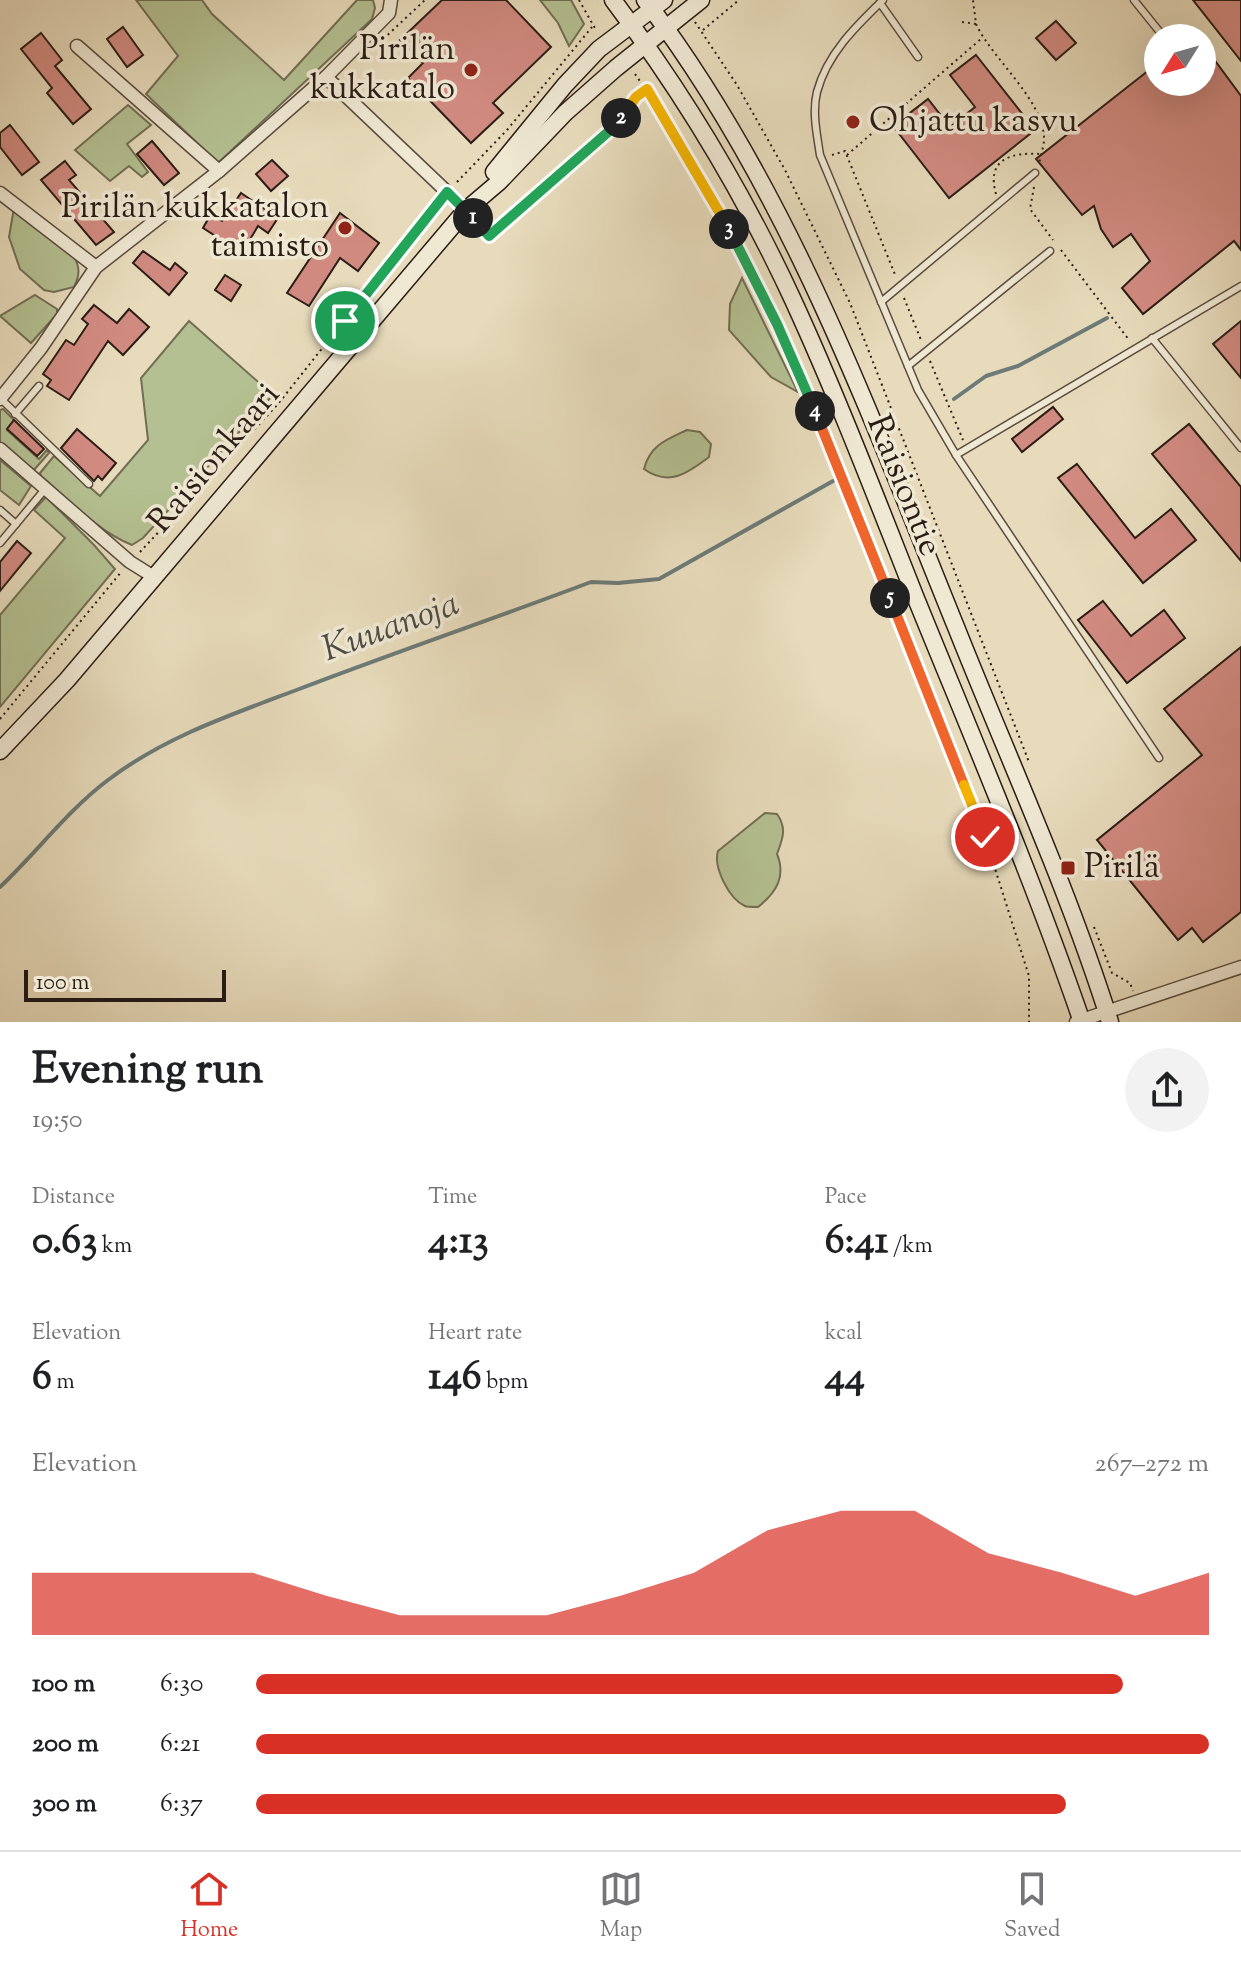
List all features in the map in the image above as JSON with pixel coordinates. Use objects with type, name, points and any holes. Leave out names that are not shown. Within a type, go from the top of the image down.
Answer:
[{"type":"main road","name":"Raisiontie","points":[[613,0],[691,112],[792,298],[1034,890],[1080,1021]]},
{"type":"main road","name":"Raisionkaari","points":[[470,207],[499,182],[565,113],[701,0]]},
{"type":"main road","name":"Raisiontie","points":[[654,3],[763,184],[815,284],[1055,874],[1108,1017]]},
{"type":"main road","name":"Raisionkaari","points":[[0,751],[67,680],[470,207],[492,174],[565,85],[607,43],[654,3]]},
{"type":"street","points":[[0,398],[41,348],[96,267],[219,171],[326,77],[389,13],[391,0]]},
{"type":"street","points":[[77,46],[219,171]]},
{"type":"street","points":[[326,77],[447,192],[470,207]]},
{"type":"street","points":[[0,193],[96,267]]},
{"type":"street","points":[[0,449],[130,562],[154,577]]},
{"type":"street","points":[[1080,1021],[1108,1017],[1137,1002],[1241,967]]},
{"type":"lane","points":[[1134,0],[1153,24]]},
{"type":"lane","points":[[918,57],[882,1],[850,33],[827,63],[816,94],[815,120],[820,155],[918,390],[956,455],[1159,758]]},
{"type":"lane","points":[[470,207],[489,236],[615,126],[627,122]]},
{"type":"lane","points":[[881,302],[1036,172]]},
{"type":"lane","points":[[908,366],[1050,251]]},
{"type":"lane","points":[[956,455],[1241,286]]},
{"type":"lane","points":[[1152,338],[1241,448]]},
{"type":"lane","points":[[15,414],[39,386]]},
{"type":"lane","points":[[0,398],[89,484]]},
{"type":"lane","points":[[0,543],[46,488]]},
{"type":"lane","points":[[0,510],[16,524]]},
{"type":"path","points":[[579,0],[593,26],[607,43]]},
{"type":"path","points":[[703,31],[739,0]]},
{"type":"path","points":[[973,0],[976,24],[982,38],[1038,115],[1044,140],[1030,209],[1135,348]]},
{"type":"path","points":[[688,11],[742,92],[779,158],[850,303],[1030,766]]},
{"type":"path","points":[[962,22],[976,24]]},
{"type":"path","points":[[0,719],[130,562],[278,404],[447,192],[507,130],[593,26]]},
{"type":"path","points":[[847,155],[982,38]]},
{"type":"path","points":[[624,61],[647,89],[748,265],[830,447],[985,837],[1029,976],[1029,1022]]},
{"type":"path","points":[[615,126],[636,97],[647,89]]},
{"type":"path","points":[[998,203],[992,181],[998,165],[1006,158],[1041,154]]},
{"type":"path","points":[[1095,928],[1112,973],[1130,983],[1137,1002]]},
{"type":"green space","points":[[136,0],[202,0],[212,14],[284,80],[357,0],[373,0],[375,8],[372,19],[218,163],[146,94],[178,56]]},
{"type":"green space","points":[[540,0],[571,0],[584,24],[569,46],[558,23]]},
{"type":"green space","points":[[128,105],[151,125],[127,144],[148,172],[142,177],[129,166],[110,181],[75,150]]},
{"type":"green space","points":[[14,208],[74,256],[78,272],[74,287],[54,292],[44,290],[20,269],[9,237]]},
{"type":"green space","points":[[742,278],[798,392],[771,377],[729,330],[730,304]]},
{"type":"green space","points":[[35,295],[57,309],[57,314],[31,343],[0,316]]},
{"type":"green space","points":[[189,321],[273,395],[143,538],[132,545],[95,523],[40,473],[54,456],[100,496],[148,440],[141,378]]},
{"type":"green space","points":[[3,409],[14,420],[7,430],[39,459],[47,450],[49,453],[33,471],[0,444],[0,410]]},
{"type":"green space","points":[[687,430],[700,432],[711,444],[709,457],[678,476],[662,477],[644,469],[655,449]]},
{"type":"green space","points":[[0,460],[31,486],[19,505],[0,490]]},
{"type":"green space","points":[[46,497],[115,569],[0,707],[0,615],[65,538],[34,510]]},
{"type":"green space","points":[[765,813],[777,814],[782,824],[777,854],[780,876],[775,889],[765,901],[758,907],[746,906],[733,897],[724,882],[718,865],[718,851]]},
{"type":"building","name":"Pirilän kukkatalo","points":[[442,0],[506,0],[551,47],[493,103],[503,113],[471,143],[408,78],[423,63],[400,40]]},
{"type":"building","points":[[1193,0],[1241,0],[1241,61],[1216,29],[1216,24],[1212,24]]},
{"type":"building","points":[[1056,21],[1076,43],[1056,60],[1036,38]]},
{"type":"building","points":[[123,27],[143,55],[127,67],[107,39]]},
{"type":"building","points":[[41,33],[62,60],[55,66],[91,109],[73,124],[47,93],[52,88],[21,49]]},
{"type":"building","points":[[976,55],[1035,130],[949,198],[893,126],[928,99],[950,127],[975,107],[950,75]]},
{"type":"building","points":[[1216,62],[1241,96],[1241,250],[1234,241],[1143,314],[1122,288],[1150,261],[1131,234],[1113,247],[1101,229],[1094,206],[1082,215],[1036,159],[1144,74],[1144,96],[1216,96]]},
{"type":"building","points":[[10,125],[39,162],[22,175],[0,147],[0,133]]},
{"type":"building","points":[[152,141],[179,173],[164,185],[137,154]]},
{"type":"building","points":[[272,160],[288,176],[271,191],[256,174]]},
{"type":"building","points":[[65,161],[76,175],[69,180],[114,232],[96,245],[41,180]]},
{"type":"building","points":[[241,193],[278,218],[268,233],[258,226],[242,253],[203,228],[211,214],[222,221]]},
{"type":"building","points":[[340,213],[379,243],[358,271],[340,258],[309,306],[287,293]]},
{"type":"building","points":[[143,251],[170,270],[175,263],[187,273],[169,295],[133,263]]},
{"type":"building","points":[[225,275],[241,285],[231,301],[215,290]]},
{"type":"building","points":[[94,305],[117,323],[129,309],[149,327],[123,355],[108,341],[69,400],[47,386],[51,380],[43,374],[66,340],[74,345],[88,324],[82,319]]},
{"type":"building","points":[[1241,321],[1241,378],[1213,344]]},
{"type":"building","points":[[1053,407],[1063,419],[1022,452],[1012,439]]},
{"type":"building","points":[[14,420],[44,449],[37,456],[7,429]]},
{"type":"building","points":[[1189,424],[1241,487],[1241,561],[1152,454]]},
{"type":"building","points":[[77,429],[116,463],[102,480],[98,476],[94,481],[61,448]]},
{"type":"building","points":[[1077,464],[1135,538],[1171,509],[1196,540],[1143,583],[1058,478]]},
{"type":"building","points":[[17,541],[31,553],[0,591],[0,562]]},
{"type":"building","points":[[1103,601],[1131,636],[1164,610],[1185,638],[1127,683],[1078,620]]},
{"type":"building","points":[[1241,647],[1241,912],[1203,942],[1192,928],[1178,940],[1097,840],[1202,755],[1164,709]]},
{"type":"waterway","points":[[954,399],[986,376],[1018,366],[1107,318]]},
{"type":"waterway","name":"Kuuanoja","points":[[0,887],[93,792],[129,765],[174,740],[246,709],[591,582],[659,579],[833,481]]},
{"type":"place","name":"Pirilän kukkatalo","points":[[471,70]]},
{"type":"place","name":"Ohjattu kasvu","points":[[853,122]]},
{"type":"place","name":"Pirilän kukkatalon taimisto","points":[[345,228]]},
{"type":"place","name":"Pirilä","points":[[1068,868]]},
{"type":"route","points":[[345,321],[447,192],[489,236],[615,126],[636,97],[647,89],[748,265],[777,324],[830,447],[985,837]]}]
